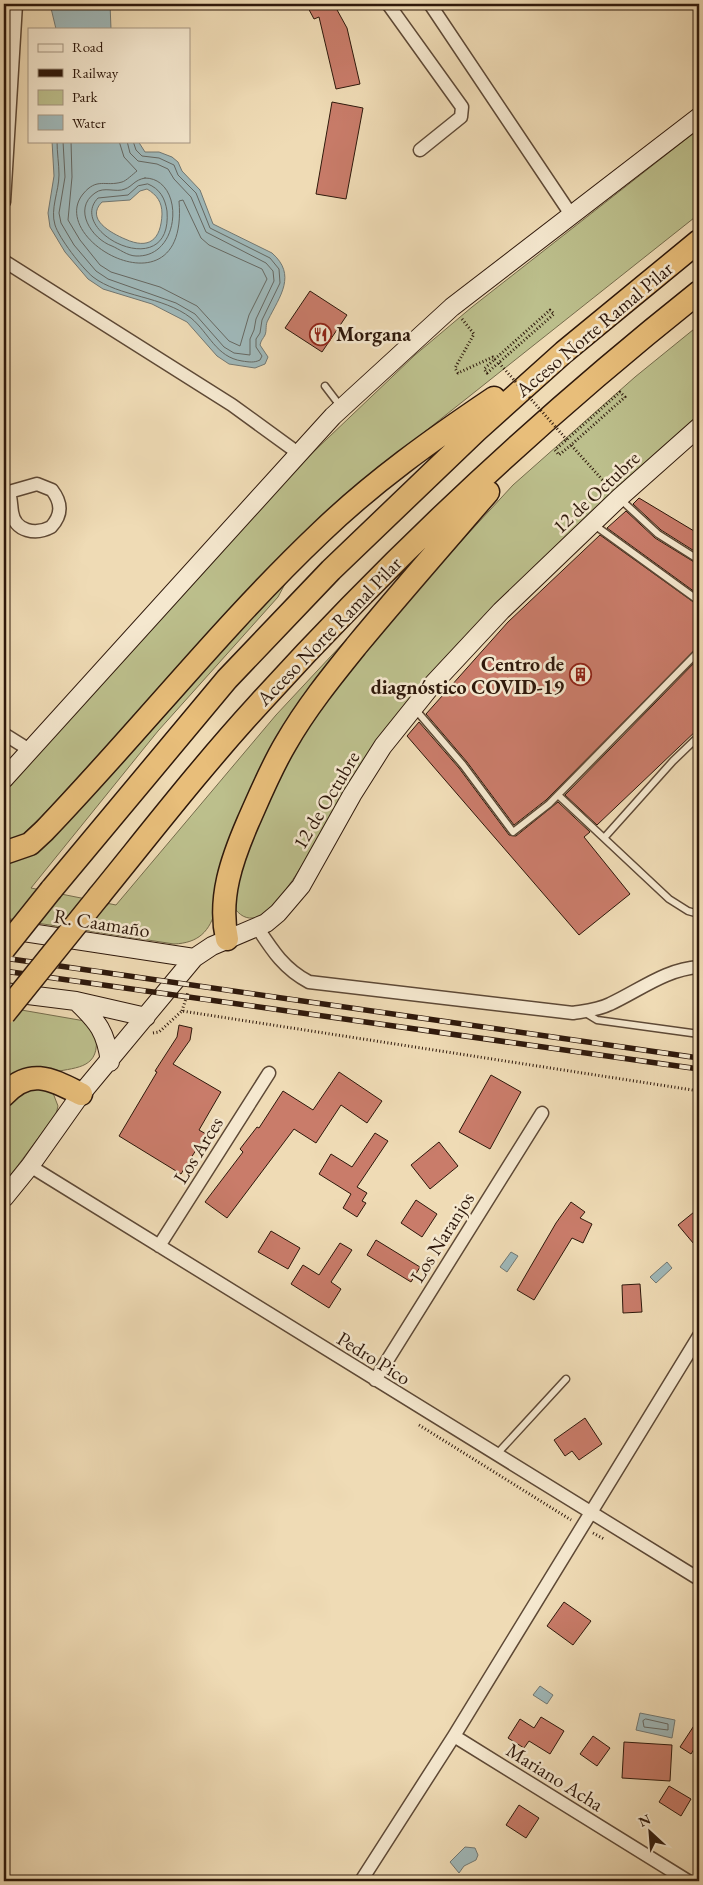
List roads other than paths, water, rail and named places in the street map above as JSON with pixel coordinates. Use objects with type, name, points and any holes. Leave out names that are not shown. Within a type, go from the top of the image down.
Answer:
[{"type":"highway","name":"Acceso Norte Ramal Pilar","points":[[4,949],[160,758],[265,637],[380,522],[476,430],[564,352],[699,241]]},
{"type":"highway","name":"Acceso Norte Ramal Pilar","points":[[4,1014],[98,896],[232,734],[335,622],[415,543],[560,407],[699,292]]},
{"type":"highway","points":[[4,853],[30,844],[44,831],[192,666],[321,532],[372,487],[431,440],[564,352]]},
{"type":"highway","points":[[227,939],[222,918],[228,876],[267,778],[290,736],[333,675],[391,604],[560,407]]},
{"type":"highway","points":[[4,1095],[24,1079],[38,1077],[58,1082],[81,1094]]},
{"type":"street","points":[[4,202],[16,4]]},
{"type":"street","points":[[388,4],[462,107],[461,117],[420,150]]},
{"type":"street","points":[[430,4],[572,216]]},
{"type":"street","points":[[4,778],[28,749],[298,453],[342,408],[452,307],[699,117]]},
{"type":"street","points":[[4,261],[232,404],[298,453]]},
{"type":"street","name":"12 de Octubre","points":[[4,1198],[30,1166],[81,1094],[147,1025],[194,958],[212,946],[258,927],[278,913],[301,886],[352,794],[383,746],[414,708],[501,611],[619,498],[699,428]]},
{"type":"street","points":[[28,485],[45,485],[52,490],[60,504],[56,521],[43,531],[26,530],[14,519],[6,490],[28,485]]},
{"type":"street","points":[[4,734],[28,749]]},
{"type":"street","points":[[258,927],[279,960],[294,974],[309,982],[572,1013],[583,1012],[610,1004],[668,973],[683,968],[699,967]]},
{"type":"street","name":"R. Caamaño","points":[[4,929],[194,958]]},
{"type":"street","points":[[4,992],[76,1001],[147,1025]]},
{"type":"street","points":[[76,1001],[94,1018],[101,1028],[107,1042],[110,1062]]},
{"type":"street","name":"Los Arces","points":[[159,1246],[269,1073]]},
{"type":"street","name":"Los Naranjos","points":[[375,1380],[542,1113]]},
{"type":"street","name":"Pedro Pico","points":[[30,1166],[589,1513],[699,1579]]},
{"type":"street","points":[[361,1881],[454,1736],[699,1336]]},
{"type":"street","name":"Mariano Acha","points":[[454,1736],[688,1881]]},
{"type":"lane","points":[[325,386],[342,408]]},
{"type":"lane","points":[[619,498],[658,534],[699,560]]},
{"type":"lane","points":[[592,523],[699,601]]},
{"type":"lane","points":[[414,708],[463,765],[513,832],[558,796],[699,651]]},
{"type":"lane","points":[[604,838],[673,761],[699,736]]},
{"type":"lane","points":[[558,796],[669,900],[688,911],[699,914]]},
{"type":"lane","points":[[583,1012],[597,1020],[699,1034]]},
{"type":"lane","points":[[496,1455],[566,1379]]},
{"type":"water","points":[[50,4],[110,4],[111,28],[56,28]]},
{"type":"water","points":[[52,142],[139,142],[145,152],[159,152],[172,157],[200,190],[213,224],[272,253],[284,269],[284,286],[267,322],[266,333],[260,345],[268,357],[265,364],[255,368],[229,364],[217,356],[187,322],[152,304],[103,289],[88,279],[65,252],[50,227],[48,213],[54,176]],"holes":[[[147,189],[156,196],[162,210],[161,223],[156,236],[147,243],[133,242],[125,239],[107,229],[98,220],[96,214],[102,202],[130,200],[140,191]]]},
{"type":"water","points":[[511,1252],[518,1256],[507,1272],[500,1267]]},
{"type":"water","points":[[667,1262],[672,1268],[656,1283],[650,1277]]},
{"type":"water","points":[[540,1686],[553,1695],[547,1704],[533,1695]]},
{"type":"water","points":[[640,1713],[675,1720],[672,1738],[636,1730]]},
{"type":"water","points":[[465,1847],[475,1848],[478,1855],[476,1860],[464,1866],[459,1873],[450,1862]]},
{"type":"railway","points":[[4,958],[699,1058]]},
{"type":"railway","points":[[4,971],[699,1069]]},
{"type":"place","name":"Morgana","points":[[320,334]]},
{"type":"place","name":"Centro de diagnóstico COVID-19","points":[[580,675]]}]
